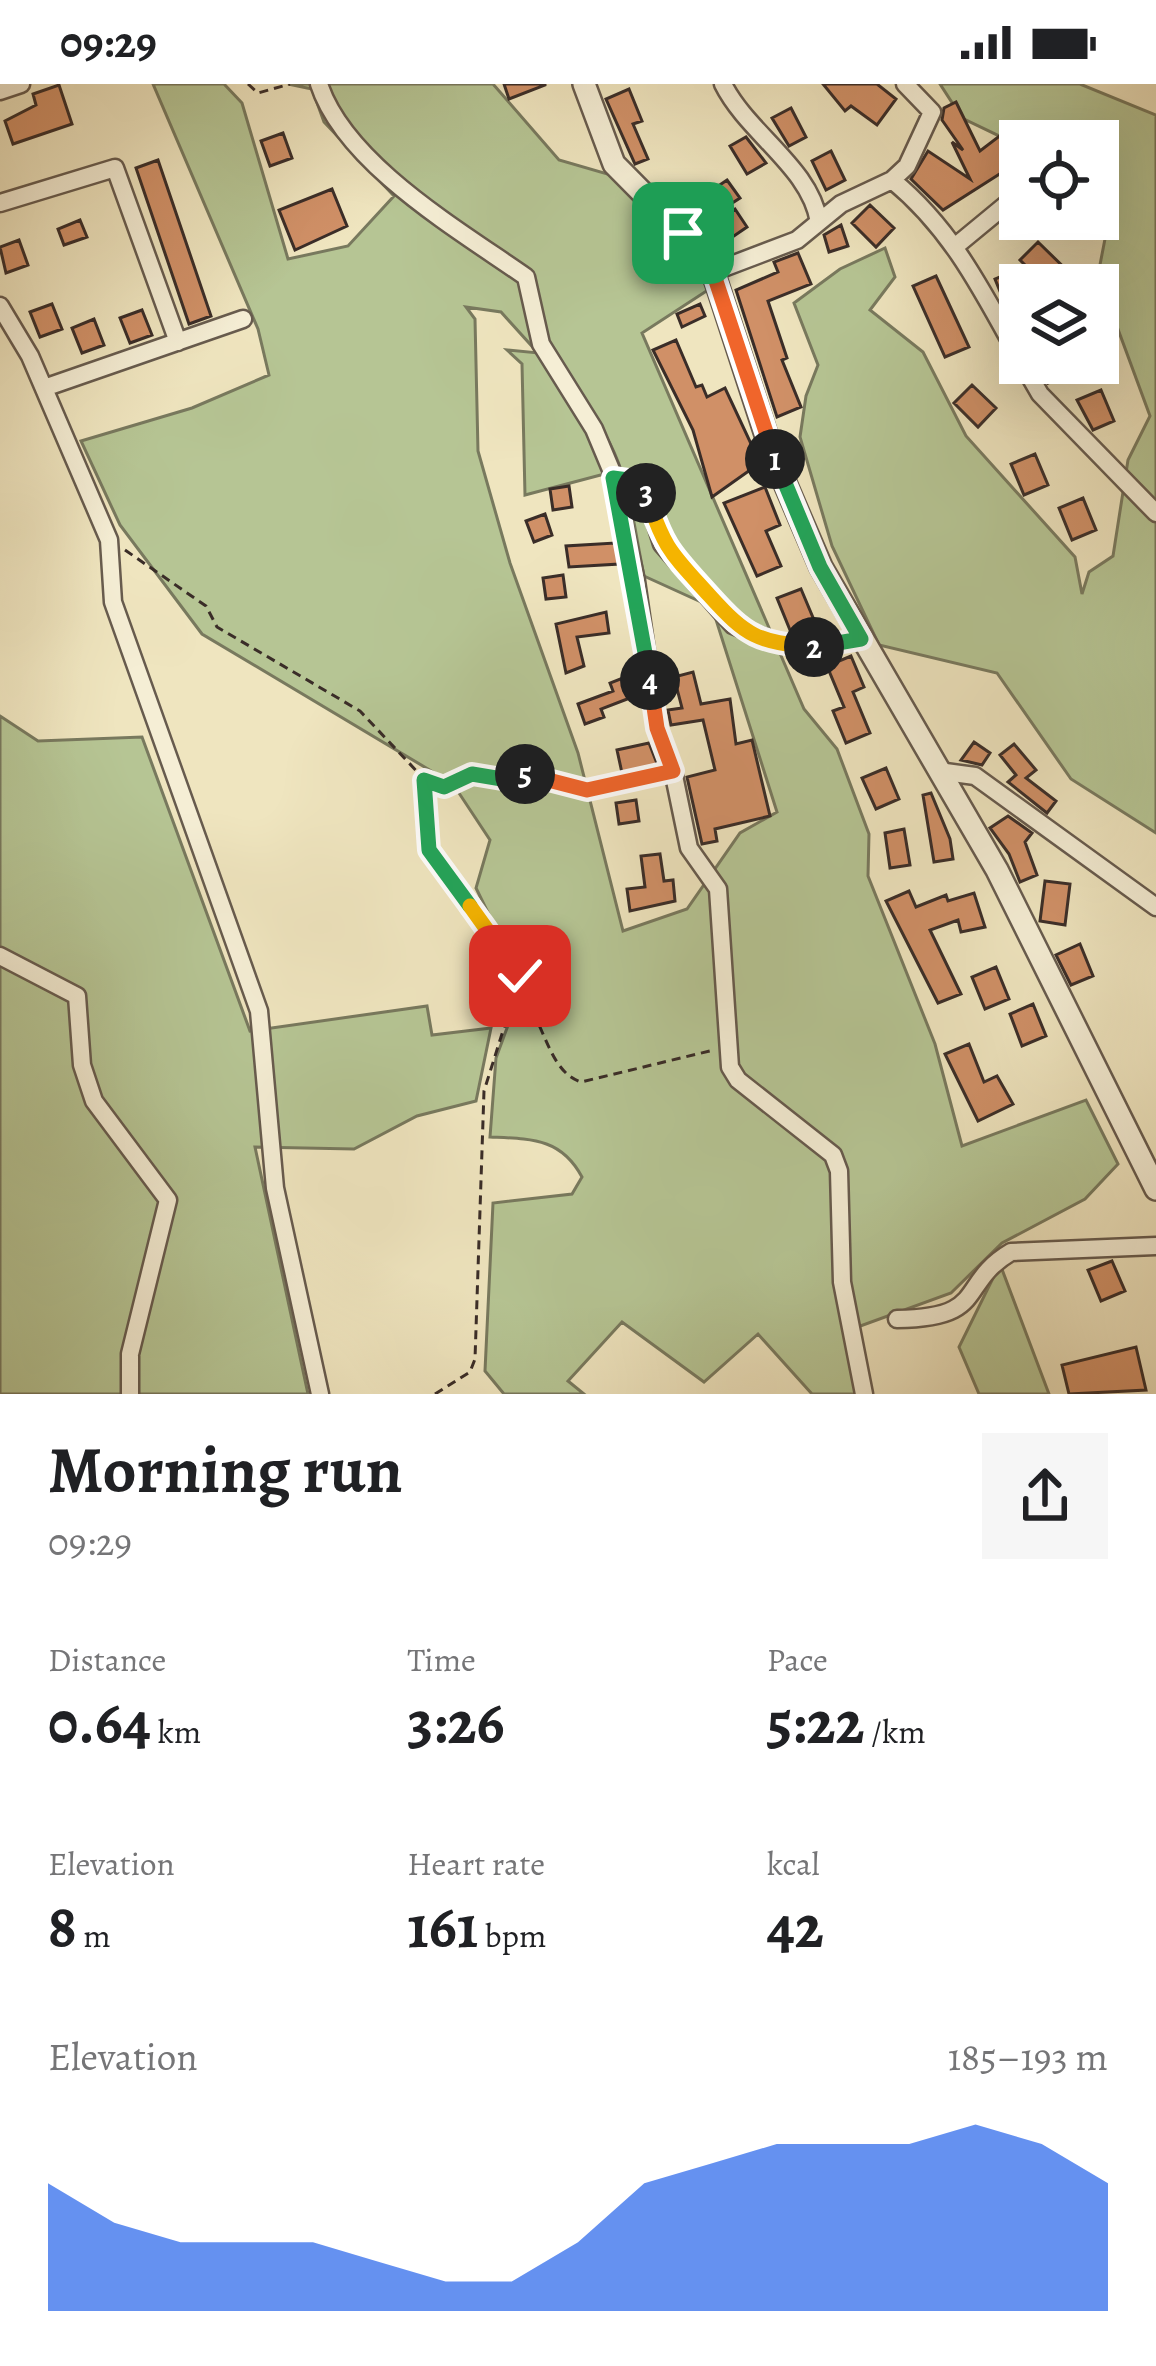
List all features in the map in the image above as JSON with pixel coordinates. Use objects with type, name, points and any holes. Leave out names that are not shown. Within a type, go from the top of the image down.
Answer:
[{"type":"street","points":[[0,92],[21,84]]},
{"type":"street","points":[[319,84],[334,118],[405,191],[526,277],[542,344],[594,429],[613,478],[636,581],[657,728],[673,771],[689,848],[718,889],[726,1047],[738,1079],[833,1155],[839,1171],[842,1282],[864,1394]]},
{"type":"street","points":[[584,84],[614,164],[700,251],[713,272],[772,452],[820,567],[997,869],[1156,1189]]},
{"type":"street","points":[[723,84],[736,111],[815,196],[819,222]]},
{"type":"street","points":[[713,272],[797,240],[841,204],[892,180],[907,166],[932,112],[905,84]]},
{"type":"street","points":[[0,203],[115,168],[178,341]]},
{"type":"street","points":[[892,180],[932,212],[957,245],[999,321]]},
{"type":"street","points":[[957,245],[999,210]]},
{"type":"street","points":[[0,306],[44,388],[109,539],[113,602],[259,1011],[275,1188],[320,1394]]},
{"type":"street","points":[[44,388],[243,320]]},
{"type":"street","points":[[1034,384],[1156,513]]},
{"type":"street","points":[[613,478],[643,482],[662,544],[733,625],[775,643],[812,647],[861,639]]},
{"type":"street","points":[[938,771],[975,776],[1156,907]]},
{"type":"street","points":[[0,956],[77,996],[82,1065],[94,1101],[168,1200],[130,1354],[130,1394]]},
{"type":"street","points":[[898,1319],[946,1316],[973,1296],[999,1259],[1011,1252],[1156,1246]]},
{"type":"path","points":[[248,84],[258,93],[290,84]]},
{"type":"path","points":[[109,539],[206,606],[217,627],[360,711],[424,780],[444,787],[472,774],[508,780],[529,772],[587,790],[673,771]]},
{"type":"path","points":[[424,780],[429,850],[520,976],[520,995],[505,1014],[484,1091],[475,1359],[470,1372],[435,1394]]},
{"type":"path","points":[[520,995],[536,1010],[558,1064],[568,1078],[581,1082],[726,1047]]},
{"type":"green space","points":[[153,84],[224,84],[242,103],[288,259],[348,246],[394,196],[324,122],[312,89],[288,84],[493,84],[559,160],[618,177],[688,248],[708,290],[642,333],[804,709],[837,749],[869,834],[868,876],[935,1044],[962,1146],[1086,1100],[1118,1164],[1085,1199],[1002,1243],[951,1293],[852,1329],[864,1394],[812,1394],[758,1334],[704,1382],[622,1322],[568,1381],[584,1394],[504,1394],[485,1371],[493,1203],[572,1194],[582,1177],[565,1155],[544,1143],[490,1137],[496,1058],[518,998],[534,1007],[476,888],[490,840],[453,784],[202,634],[120,525],[81,441],[192,408],[269,375],[258,329]],"holes":[[[466,307],[501,312],[538,353],[507,350],[522,364],[525,495],[612,472],[571,388],[615,454],[644,576],[712,607],[777,812],[740,833],[687,909],[623,931],[578,753],[510,563],[478,451],[475,319]]]},
{"type":"green space","points":[[940,84],[1080,84],[1156,115],[1156,833],[1071,779],[997,673],[879,645],[832,546],[800,437],[806,396],[818,365],[794,303],[840,269],[885,248],[895,277],[870,310],[923,352],[966,436],[1075,557],[1082,594],[1089,572],[1113,556],[1128,460],[1150,416],[1119,332],[1119,264],[1100,264],[1105,240],[1119,240],[1119,120],[999,120],[999,136],[962,118]]},
{"type":"green space","points":[[0,716],[38,741],[142,737],[250,1031],[427,1006],[432,1035],[491,1028],[476,1101],[417,1116],[354,1149],[255,1147],[308,1394],[0,1394]]},
{"type":"green space","points":[[1000,1264],[1049,1394],[979,1394],[959,1347]]},
{"type":"building","points":[[504,84],[545,84],[545,85],[509,99]]},
{"type":"building","points":[[823,84],[877,84],[896,99],[877,125],[851,106],[845,111]]},
{"type":"building","points":[[59,85],[72,124],[13,144],[5,121],[36,105],[33,94]]},
{"type":"building","points":[[629,89],[642,121],[633,124],[648,159],[635,164],[606,99]]},
{"type":"building","points":[[956,102],[980,151],[999,136],[999,174],[943,210],[911,179],[928,151],[970,179],[952,142],[963,150],[942,120],[944,108]]},
{"type":"building","points":[[791,108],[806,137],[789,146],[772,118]]},
{"type":"building","points":[[283,133],[292,158],[270,166],[261,141]]},
{"type":"building","points":[[746,137],[766,163],[747,174],[730,146]]},
{"type":"building","points":[[831,151],[845,180],[826,190],[812,161]]},
{"type":"building","points":[[158,160],[211,316],[189,324],[136,168]]},
{"type":"building","points":[[727,180],[740,198],[723,209],[711,191]]},
{"type":"building","points":[[332,189],[347,226],[295,250],[279,210]]},
{"type":"building","points":[[870,205],[894,228],[876,247],[852,223]]},
{"type":"building","points":[[735,209],[747,227],[731,238],[719,220]]},
{"type":"building","points":[[80,220],[87,237],[64,245],[58,229]]},
{"type":"building","points":[[841,225],[848,246],[829,252],[824,235]]},
{"type":"building","points":[[19,240],[28,265],[6,273],[0,247]]},
{"type":"building","points":[[1038,242],[1061,264],[1024,264],[1020,260]]},
{"type":"building","points":[[798,253],[811,284],[768,301],[787,358],[782,360],[801,407],[777,417],[736,290],[778,272],[774,262]]},
{"type":"building","points":[[936,276],[969,347],[945,357],[913,286]]},
{"type":"building","points":[[52,304],[62,329],[40,337],[30,312]]},
{"type":"building","points":[[700,304],[705,316],[682,327],[677,314]]},
{"type":"building","points":[[142,310],[152,335],[130,343],[120,318]]},
{"type":"building","points":[[94,319],[104,345],[82,353],[72,328]]},
{"type":"building","points":[[676,340],[696,387],[702,385],[707,397],[725,388],[760,463],[712,497],[693,430],[653,350]]},
{"type":"building","points":[[972,385],[996,408],[978,427],[954,403]]},
{"type":"building","points":[[1101,390],[1114,421],[1093,430],[1077,400]]},
{"type":"building","points":[[1035,454],[1048,485],[1024,495],[1011,464]]},
{"type":"building","points":[[569,486],[572,507],[553,510],[550,489]]},
{"type":"building","points":[[765,487],[780,525],[766,531],[781,566],[757,576],[724,503]]},
{"type":"building","points":[[1083,498],[1096,530],[1072,540],[1059,508]]},
{"type":"building","points":[[545,514],[552,535],[534,542],[526,521]]},
{"type":"building","points":[[615,543],[619,564],[569,567],[566,546]]},
{"type":"building","points":[[563,575],[566,597],[546,599],[543,578]]},
{"type":"building","points":[[801,589],[814,620],[790,630],[777,598]]},
{"type":"building","points":[[606,612],[609,633],[577,637],[584,666],[566,673],[556,624]]},
{"type":"building","points":[[851,656],[864,687],[853,692],[870,733],[846,743],[833,711],[844,707],[827,666]]},
{"type":"building","points":[[693,672],[701,704],[730,699],[736,744],[752,740],[770,816],[715,829],[717,841],[702,844],[687,777],[715,770],[703,720],[671,725],[668,710],[682,708],[674,677]]},
{"type":"building","points":[[628,676],[635,696],[601,709],[604,717],[585,724],[578,704],[613,691],[610,683]]},
{"type":"building","points":[[974,742],[990,753],[982,765],[961,760]]},
{"type":"building","points":[[649,743],[658,766],[622,773],[617,750]]},
{"type":"building","points":[[1014,744],[1036,770],[1026,778],[1056,801],[1047,813],[1008,782],[1016,775],[1000,755]]},
{"type":"building","points":[[886,768],[899,799],[876,809],[862,778]]},
{"type":"building","points":[[931,793],[953,859],[934,862],[923,795]]},
{"type":"building","points":[[636,800],[639,821],[619,824],[616,803]]},
{"type":"building","points":[[1008,816],[1032,833],[1025,842],[1037,875],[1020,882],[1009,854],[990,828]]},
{"type":"building","points":[[904,829],[910,865],[890,868],[885,833]]},
{"type":"building","points":[[660,854],[664,881],[673,880],[675,901],[630,911],[627,889],[645,887],[641,856]]},
{"type":"building","points":[[1045,881],[1070,884],[1065,925],[1040,921]]},
{"type":"building","points":[[909,891],[916,907],[946,895],[948,901],[974,893],[985,927],[961,932],[958,920],[930,930],[961,994],[938,1003],[886,901]]},
{"type":"building","points":[[1080,944],[1093,976],[1071,985],[1056,955]]},
{"type":"building","points":[[996,967],[1009,999],[985,1009],[972,977]]},
{"type":"building","points":[[1033,1004],[1046,1036],[1022,1046],[1010,1014]]},
{"type":"building","points":[[969,1044],[984,1082],[997,1076],[1013,1104],[978,1121],[945,1054]]},
{"type":"building","points":[[1112,1261],[1125,1291],[1101,1301],[1088,1270]]},
{"type":"building","points":[[1136,1347],[1146,1390],[1069,1394],[1062,1365]]},
{"type":"route","points":[[520,976],[429,850],[424,780],[444,787],[472,774],[508,780],[529,772],[587,790],[673,771],[657,728],[636,581],[613,478],[643,482],[662,544],[733,625],[775,643],[812,647],[861,639],[820,567],[772,452],[713,272],[683,233]]}]
